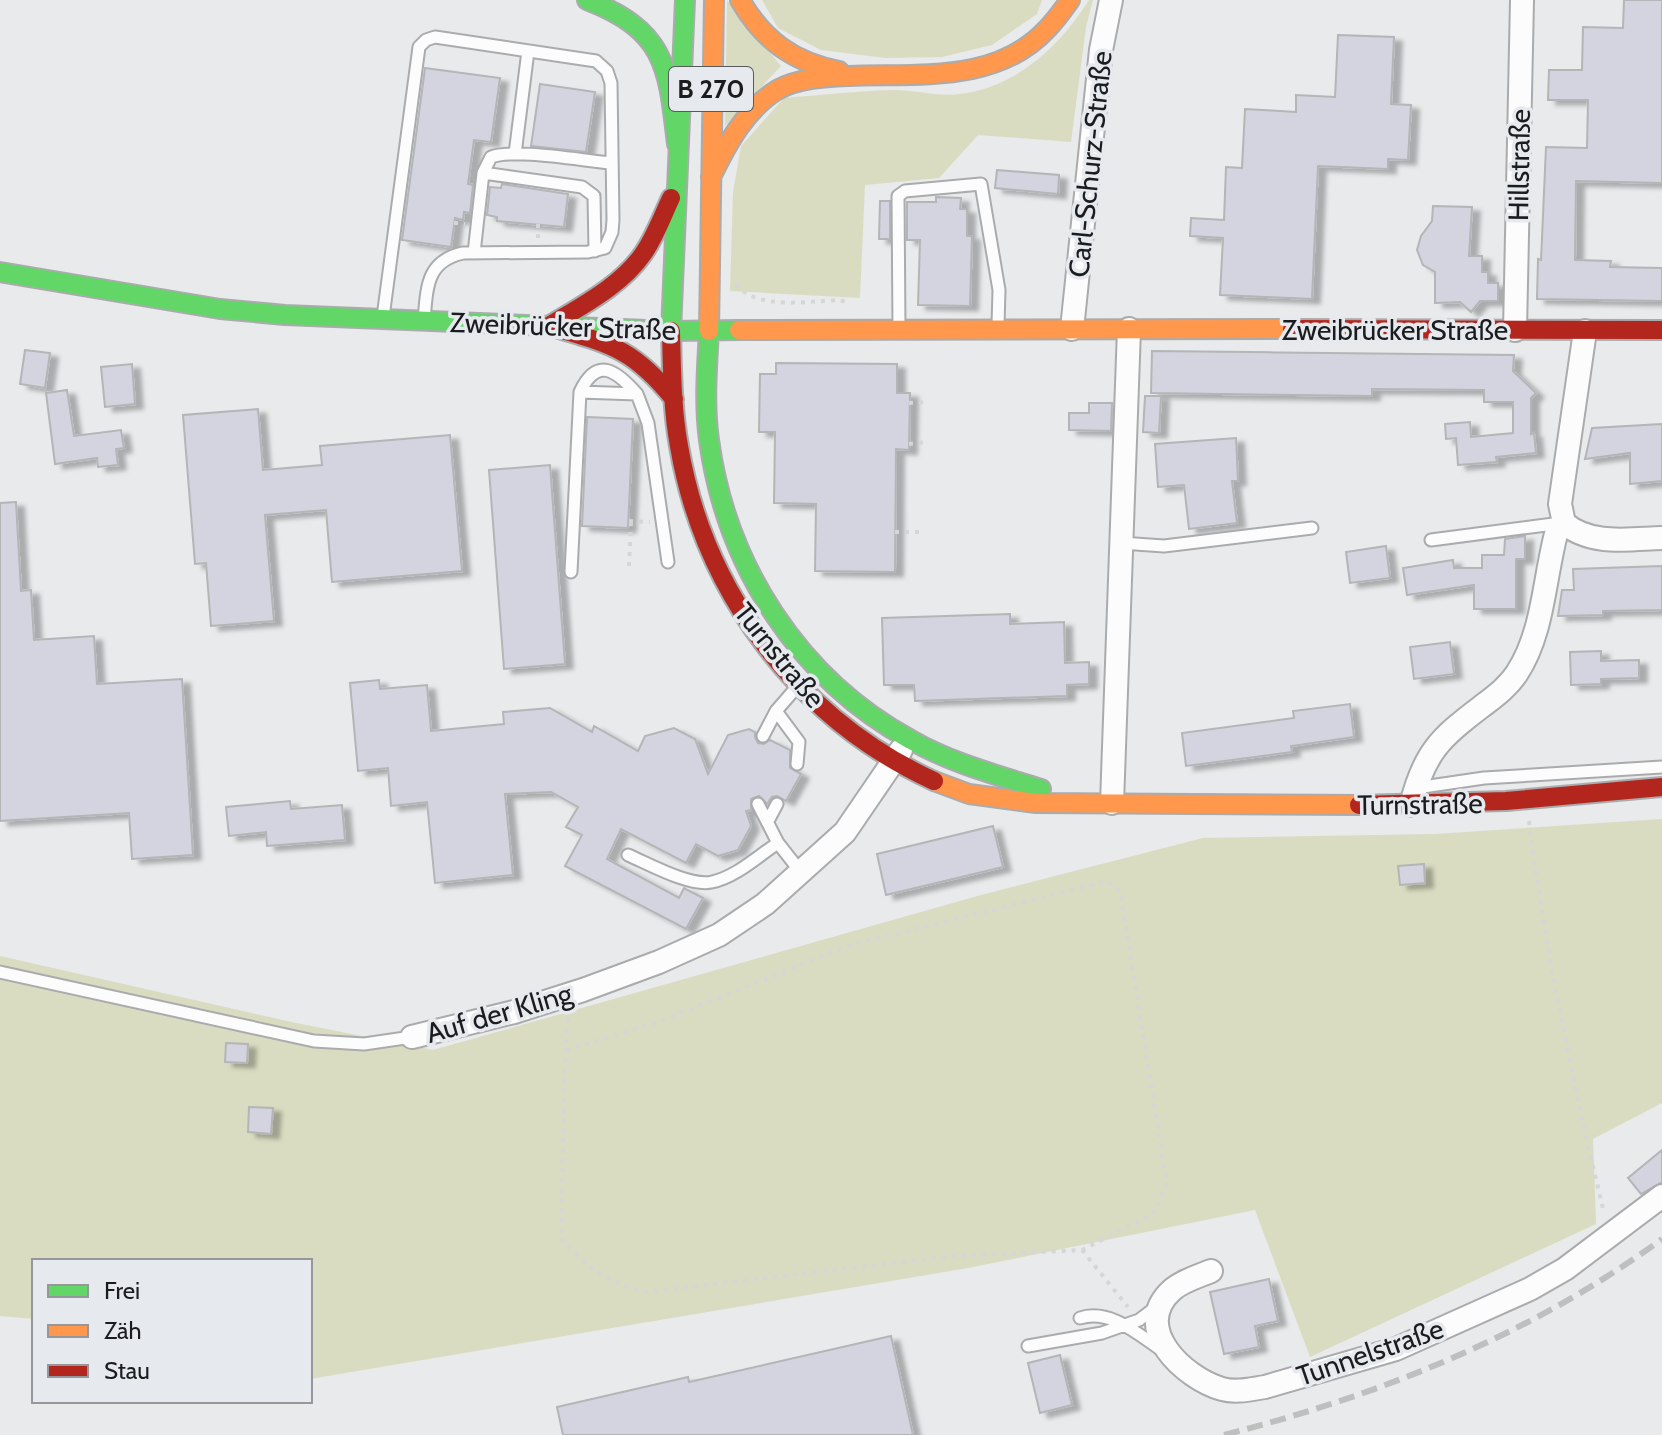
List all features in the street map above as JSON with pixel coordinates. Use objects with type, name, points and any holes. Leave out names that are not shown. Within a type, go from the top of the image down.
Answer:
[{"type":"main road","points":[[587,0],[618,12],[636,24],[656,48],[662,59],[671,96],[677,144]]},
{"type":"main road","name":"B 270","points":[[671,331],[685,0]]},
{"type":"main road","name":"B 270","points":[[709,331],[714,0]]},
{"type":"main road","points":[[740,0],[770,43],[798,61],[820,68],[862,74],[934,76],[979,70],[1010,58],[1035,40],[1070,0]]},
{"type":"main road","points":[[711,177],[742,121],[778,90],[817,78],[862,74]]},
{"type":"main road","points":[[549,326],[586,303],[633,267],[654,233],[676,186]]},
{"type":"main road","name":"Zweibrücker Straße","points":[[0,272],[220,309],[671,331],[899,328],[1662,330]]},
{"type":"main road","points":[[549,326],[606,343],[634,358],[655,375],[674,399]]},
{"type":"main road","name":"Turnstraße","points":[[671,331],[674,399],[683,472],[714,558],[746,618],[798,686],[831,718],[894,763],[951,789],[1036,803],[1265,806],[1414,796],[1506,801],[1662,787]]},
{"type":"main road","name":"Turnstraße","points":[[709,331],[709,439],[723,511],[748,574],[783,630],[816,668],[847,696],[908,739],[945,757],[1081,802]]},
{"type":"street","name":"Carl-Schurz-Straße","points":[[1072,329],[1101,50],[1111,0]]},
{"type":"street","name":"Hillstraße","points":[[1515,330],[1522,0]]},
{"type":"street","points":[[1112,803],[1129,329]]},
{"type":"street","points":[[1585,331],[1560,504],[1564,523],[1587,537],[1607,540],[1662,538]]},
{"type":"street","points":[[1414,796],[1441,739],[1503,689],[1521,667],[1533,638],[1557,530],[1564,523]]},
{"type":"street","name":"Auf der Kling","points":[[412,1037],[514,1012],[569,994],[659,962],[719,935],[765,904],[845,832],[908,739]]},
{"type":"street","name":"Tunnelstraße","points":[[1170,1356],[1198,1377],[1225,1390],[1265,1387],[1396,1349],[1530,1289],[1565,1269],[1662,1196]]},
{"type":"street","points":[[1170,1356],[1159,1337],[1157,1316],[1162,1302],[1173,1289],[1211,1271]]},
{"type":"lane","points":[[383,319],[419,47],[435,37],[596,61],[607,71],[611,83],[612,232],[605,248],[595,251],[474,253],[447,257],[437,265],[430,278],[424,321]]},
{"type":"lane","points":[[515,154],[528,51]]},
{"type":"lane","points":[[474,253],[483,173],[491,157],[515,154],[612,163]]},
{"type":"lane","points":[[483,173],[589,190],[594,196],[595,251]]},
{"type":"lane","points":[[899,328],[898,196],[905,191],[981,184],[999,290],[998,328]]},
{"type":"lane","points":[[571,572],[580,392],[590,374],[607,370],[637,394],[648,423],[668,562]]},
{"type":"lane","points":[[580,392],[637,394]]},
{"type":"lane","points":[[1431,540],[1564,523]]},
{"type":"lane","points":[[1120,543],[1164,546],[1312,528]]},
{"type":"lane","points":[[763,736],[776,711],[816,668]]},
{"type":"lane","points":[[776,711],[799,742],[797,764]]},
{"type":"lane","points":[[1414,796],[1484,778],[1662,767]]},
{"type":"lane","points":[[758,804],[778,843],[800,871]]},
{"type":"lane","points":[[768,821],[777,804]]},
{"type":"lane","points":[[628,855],[686,879],[712,882],[731,875],[778,843]]},
{"type":"lane","name":"Auf der Kling","points":[[0,972],[314,1041],[364,1044],[412,1037]]},
{"type":"lane","points":[[1028,1346],[1102,1333],[1139,1320],[1162,1302]]},
{"type":"lane","points":[[1080,1318],[1092,1314],[1105,1316],[1170,1356]]},
{"type":"path","points":[[710,272],[734,273],[737,286],[748,295],[770,301],[839,300],[854,304]]},
{"type":"path","points":[[909,403],[927,402]]},
{"type":"path","points":[[909,444],[926,442]]},
{"type":"path","points":[[629,566],[631,521]]},
{"type":"path","points":[[895,532],[925,532]]},
{"type":"path","points":[[1529,822],[1562,1022],[1609,1236]]},
{"type":"path","points":[[566,1050],[659,1022],[850,945],[1108,881],[1120,892],[1167,1184],[1153,1214],[1082,1250],[955,1256],[645,1292],[616,1285],[584,1263],[561,1238],[566,1050],[569,994]]},
{"type":"path","points":[[1082,1250],[1139,1320]]},
{"type":"green space","points":[[727,0],[781,66],[725,126]]},
{"type":"green space","points":[[762,0],[1042,0],[1037,14],[992,45],[942,57],[885,58],[821,50],[778,28]]},
{"type":"green space","points":[[1089,0],[1093,0],[1086,27],[1071,142],[978,135],[939,178],[865,185],[860,298],[730,291],[733,192],[741,146],[784,98],[893,90],[952,95],[981,90],[1000,83],[1035,62],[1065,33]]},
{"type":"green space","points":[[1662,819],[1662,1103],[1593,1139],[1596,1224],[1310,1357],[1255,1210],[968,1268],[312,1379],[312,1259],[32,1259],[32,1319],[0,1316],[0,956],[296,1023],[433,1050],[981,895],[1203,838],[1435,834]]},
{"type":"building","points":[[1624,0],[1662,0],[1662,183],[1576,181],[1575,260],[1611,261],[1610,267],[1662,268],[1662,301],[1537,299],[1546,147],[1587,148],[1588,100],[1548,100],[1549,70],[1582,70],[1583,27],[1623,28]]},
{"type":"building","points":[[1338,35],[1394,37],[1391,104],[1411,105],[1408,160],[1388,159],[1388,169],[1318,166],[1312,299],[1220,295],[1223,238],[1190,236],[1191,218],[1224,220],[1226,167],[1242,168],[1245,109],[1296,112],[1296,95],[1335,97]]},
{"type":"building","points":[[425,68],[500,78],[491,142],[474,140],[468,184],[473,185],[470,213],[464,212],[463,220],[455,218],[451,247],[402,240]]},
{"type":"building","points":[[540,84],[595,92],[586,152],[531,146]]},
{"type":"building","points":[[997,170],[1059,175],[1058,194],[995,188]]},
{"type":"building","points":[[502,184],[568,194],[564,227],[497,221],[497,217],[487,215],[490,187],[501,188]]},
{"type":"building","points":[[936,197],[961,198],[960,209],[967,209],[967,236],[972,236],[970,306],[918,305],[920,240],[907,240],[907,202],[936,202]]},
{"type":"building","points":[[880,201],[890,201],[890,239],[879,239]]},
{"type":"building","points":[[1433,206],[1472,207],[1469,256],[1482,256],[1482,272],[1488,272],[1488,283],[1498,283],[1498,301],[1480,301],[1471,312],[1460,302],[1435,303],[1435,272],[1423,265],[1417,250],[1421,236],[1432,221]]},
{"type":"building","points":[[25,350],[50,353],[45,388],[20,384]]},
{"type":"building","points":[[1152,351],[1514,355],[1513,371],[1536,393],[1531,398],[1531,434],[1534,433],[1536,453],[1496,457],[1497,462],[1458,465],[1456,438],[1446,439],[1445,424],[1470,422],[1471,437],[1513,433],[1513,402],[1484,402],[1484,390],[1372,389],[1372,396],[1151,393]]},
{"type":"building","points":[[776,363],[897,364],[897,393],[910,393],[909,450],[896,449],[895,572],[815,571],[816,504],[774,503],[775,432],[759,432],[760,374],[776,374]]},
{"type":"building","points":[[132,364],[135,404],[105,407],[101,367]]},
{"type":"building","points":[[67,390],[74,436],[121,430],[124,448],[116,449],[118,465],[98,467],[97,458],[55,464],[46,393]]},
{"type":"building","points":[[1145,396],[1161,396],[1159,433],[1143,432]]},
{"type":"building","points":[[1089,403],[1112,403],[1111,431],[1069,430],[1069,413],[1089,413]]},
{"type":"building","points":[[258,409],[263,470],[322,465],[320,446],[450,435],[462,571],[332,582],[326,510],[265,515],[274,621],[211,626],[206,563],[195,564],[183,415]]},
{"type":"building","points":[[587,417],[633,419],[628,528],[582,526]]},
{"type":"building","points":[[1662,424],[1662,481],[1630,484],[1630,453],[1585,459],[1592,428]]},
{"type":"building","points":[[1236,438],[1238,481],[1232,481],[1237,523],[1189,529],[1184,485],[1158,487],[1155,444]]},
{"type":"building","points":[[550,465],[565,664],[504,669],[489,470]]},
{"type":"building","points":[[16,502],[21,591],[31,590],[34,640],[94,636],[97,684],[182,679],[193,855],[132,859],[129,813],[0,821],[0,503]]},
{"type":"building","points":[[1525,536],[1525,559],[1516,559],[1516,609],[1474,609],[1474,585],[1407,595],[1403,568],[1453,560],[1454,568],[1482,568],[1482,555],[1504,555],[1505,539]]},
{"type":"building","points":[[1386,546],[1390,578],[1350,583],[1346,552]]},
{"type":"building","points":[[1662,566],[1662,610],[1558,616],[1562,590],[1574,590],[1573,569]]},
{"type":"building","points":[[1010,614],[1010,624],[1064,622],[1065,663],[1089,662],[1089,684],[1067,685],[1067,696],[915,701],[914,685],[884,685],[882,618]]},
{"type":"building","points":[[1450,642],[1454,674],[1414,679],[1410,647]]},
{"type":"building","points":[[1601,651],[1601,661],[1639,660],[1639,678],[1601,679],[1601,684],[1571,685],[1570,652]]},
{"type":"building","points":[[379,680],[380,689],[427,685],[431,731],[504,724],[503,712],[550,708],[592,732],[594,726],[638,751],[645,736],[674,728],[695,739],[708,774],[728,735],[749,729],[755,732],[758,743],[764,744],[770,740],[790,750],[790,768],[801,774],[786,801],[777,796],[767,804],[759,796],[751,799],[751,810],[746,811],[751,826],[738,850],[718,856],[696,844],[686,863],[621,829],[607,859],[679,898],[684,888],[703,898],[686,929],[565,866],[582,835],[566,827],[578,807],[551,792],[505,794],[513,875],[435,883],[427,802],[391,806],[388,768],[358,771],[350,683]]},
{"type":"building","points":[[1350,704],[1354,737],[1291,746],[1292,752],[1186,766],[1182,733],[1294,718],[1293,711]]},
{"type":"building","points":[[290,801],[291,809],[342,805],[345,840],[267,846],[266,832],[229,836],[226,807]]},
{"type":"building","points":[[993,826],[1003,867],[886,895],[877,854]]},
{"type":"building","points":[[1424,864],[1425,883],[1400,885],[1398,866]]},
{"type":"building","points":[[226,1043],[248,1044],[247,1063],[225,1062]]},
{"type":"building","points":[[249,1107],[273,1108],[271,1134],[248,1132]]},
{"type":"building","points":[[1662,1150],[1662,1182],[1641,1194],[1628,1178]]},
{"type":"building","points":[[1269,1279],[1278,1321],[1255,1326],[1259,1347],[1224,1354],[1210,1292]]},
{"type":"building","points":[[891,1336],[913,1435],[563,1435],[557,1407],[688,1377],[689,1382]]},
{"type":"building","points":[[1060,1355],[1072,1405],[1040,1413],[1028,1363]]},
{"type":"railway","points":[[1224,1435],[1340,1401],[1452,1358],[1560,1304],[1662,1239]]},
{"type":"traffic: fast","points":[[587,0],[633,25],[658,54],[670,93],[677,144]]},
{"type":"traffic: fast","points":[[671,331],[685,0]]},
{"type":"traffic: fast","points":[[0,272],[220,309],[285,315],[671,331],[739,330]]},
{"type":"traffic: fast","points":[[709,331],[707,413],[718,487],[732,531],[751,574],[774,614],[802,651],[835,685],[871,715],[942,755],[1041,789]]},
{"type":"traffic: slow","points":[[709,331],[714,0]]},
{"type":"traffic: slow","points":[[740,0],[759,27],[781,47],[807,62],[839,71]]},
{"type":"traffic: slow","points":[[711,177],[730,140],[746,118],[777,90],[822,78],[928,74],[980,67],[1027,47],[1050,26],[1070,0]]},
{"type":"traffic: slow","points":[[739,330],[1292,329]]},
{"type":"traffic: slow","points":[[934,781],[969,794],[1036,803],[1359,805]]},
{"type":"traffic: jam","points":[[549,326],[624,276],[651,241],[671,198]]},
{"type":"traffic: jam","points":[[549,326],[605,344],[633,358],[674,399]]},
{"type":"traffic: jam","points":[[1292,329],[1662,330]]},
{"type":"traffic: jam","points":[[671,331],[679,446],[692,500],[710,552],[735,600],[765,645],[801,687],[841,723],[885,755],[934,781]]},
{"type":"traffic: jam","points":[[1359,805],[1506,801],[1662,787]]}]
